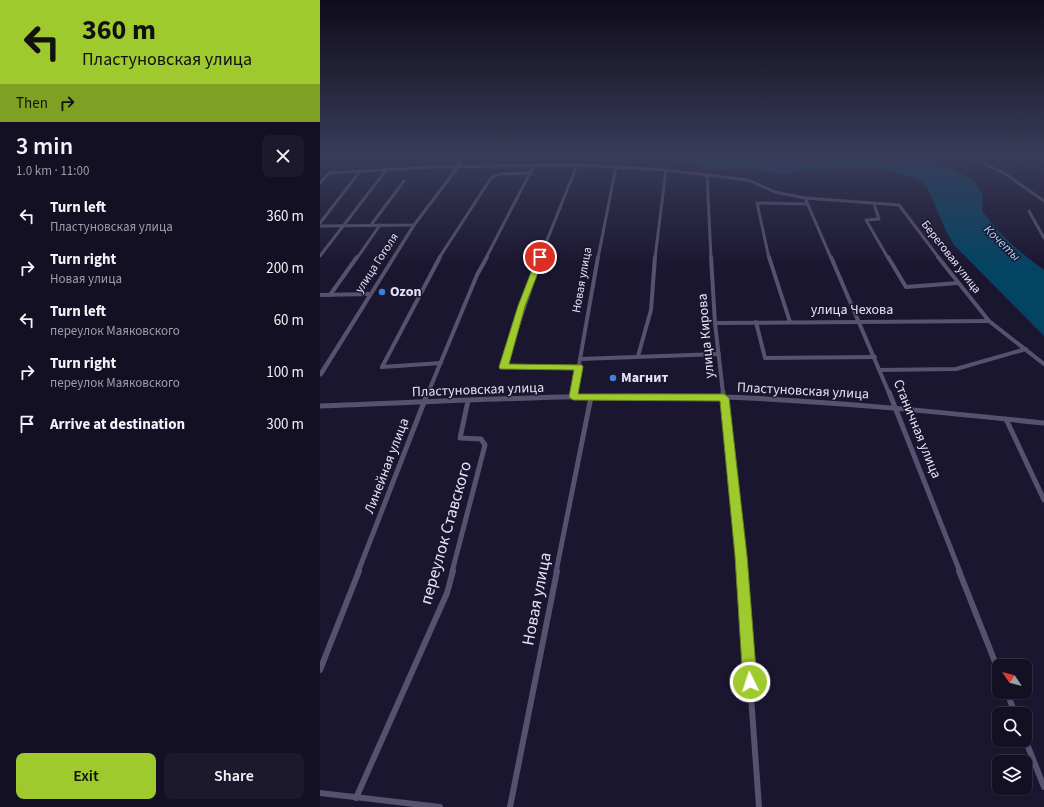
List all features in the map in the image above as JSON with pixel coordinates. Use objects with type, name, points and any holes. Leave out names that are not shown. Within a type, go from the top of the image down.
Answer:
[{"type":"street","points":[[320,223],[344,192]]},
{"type":"street","points":[[320,256],[370,192]]},
{"type":"street","points":[[371,225],[396,192]]},
{"type":"street","name":"улица Гоголя","points":[[320,375],[369,294],[414,225],[439,192]]},
{"type":"street","points":[[441,363],[382,367],[437,261],[482,192]]},
{"type":"street","name":"Линейная улица","points":[[320,670],[424,403],[477,275],[520,192]]},
{"type":"street","points":[[565,192],[521,306],[504,367],[579,367]]},
{"type":"street","name":"Новая улица","points":[[573,397],[602,232],[611,192]]},
{"type":"street","points":[[638,356],[651,310],[656,244],[663,192]]},
{"type":"street","name":"улица Кирова","points":[[708,192],[715,323],[741,556],[759,807]]},
{"type":"street","name":"Береговая улица","points":[[774,192],[805,198],[899,205],[989,321],[1026,348],[1044,364]]},
{"type":"street","points":[[1031,192],[1044,201]]},
{"type":"street","name":"Станичная улица","points":[[805,198],[875,357],[994,659]]},
{"type":"street","points":[[790,322],[777,289],[767,253],[757,203],[808,204]]},
{"type":"street","points":[[874,204],[879,219],[866,220],[906,286],[958,283]]},
{"type":"street","points":[[1029,211],[1044,238]]},
{"type":"street","points":[[330,295],[380,225]]},
{"type":"street","points":[[320,226],[414,225]]},
{"type":"street","points":[[320,295],[369,294]]},
{"type":"street","name":"улица Чехова","points":[[715,323],[989,321]]},
{"type":"street","points":[[756,322],[765,358],[875,357]]},
{"type":"street","points":[[880,370],[956,369],[1026,348]]},
{"type":"street","points":[[580,359],[719,354]]},
{"type":"street","name":"Пластуновская улица","points":[[320,406],[573,397],[724,398],[895,407],[1044,423]]},
{"type":"street","name":"Новая улица","points":[[510,807],[591,397]]},
{"type":"street","name":"переулок Ставского","points":[[356,798],[447,593],[485,445],[481,439],[460,438],[468,401]]},
{"type":"street","points":[[1006,419],[1044,500]]},
{"type":"street","points":[[1028,747],[1044,787]]},
{"type":"street","points":[[320,793],[440,807]]},
{"type":"water","name":"Кочеты","points":[[929,192],[981,192],[983,196],[982,211],[1011,243],[1044,270],[1044,336],[954,245],[945,229]]},
{"type":"place","name":"Ozon","points":[[382,292]]},
{"type":"place","name":"Магнит","points":[[613,378]]},
{"type":"route","points":[[540,257],[521,306],[504,367],[579,367],[573,397],[724,398],[741,556],[750,682]]}]
